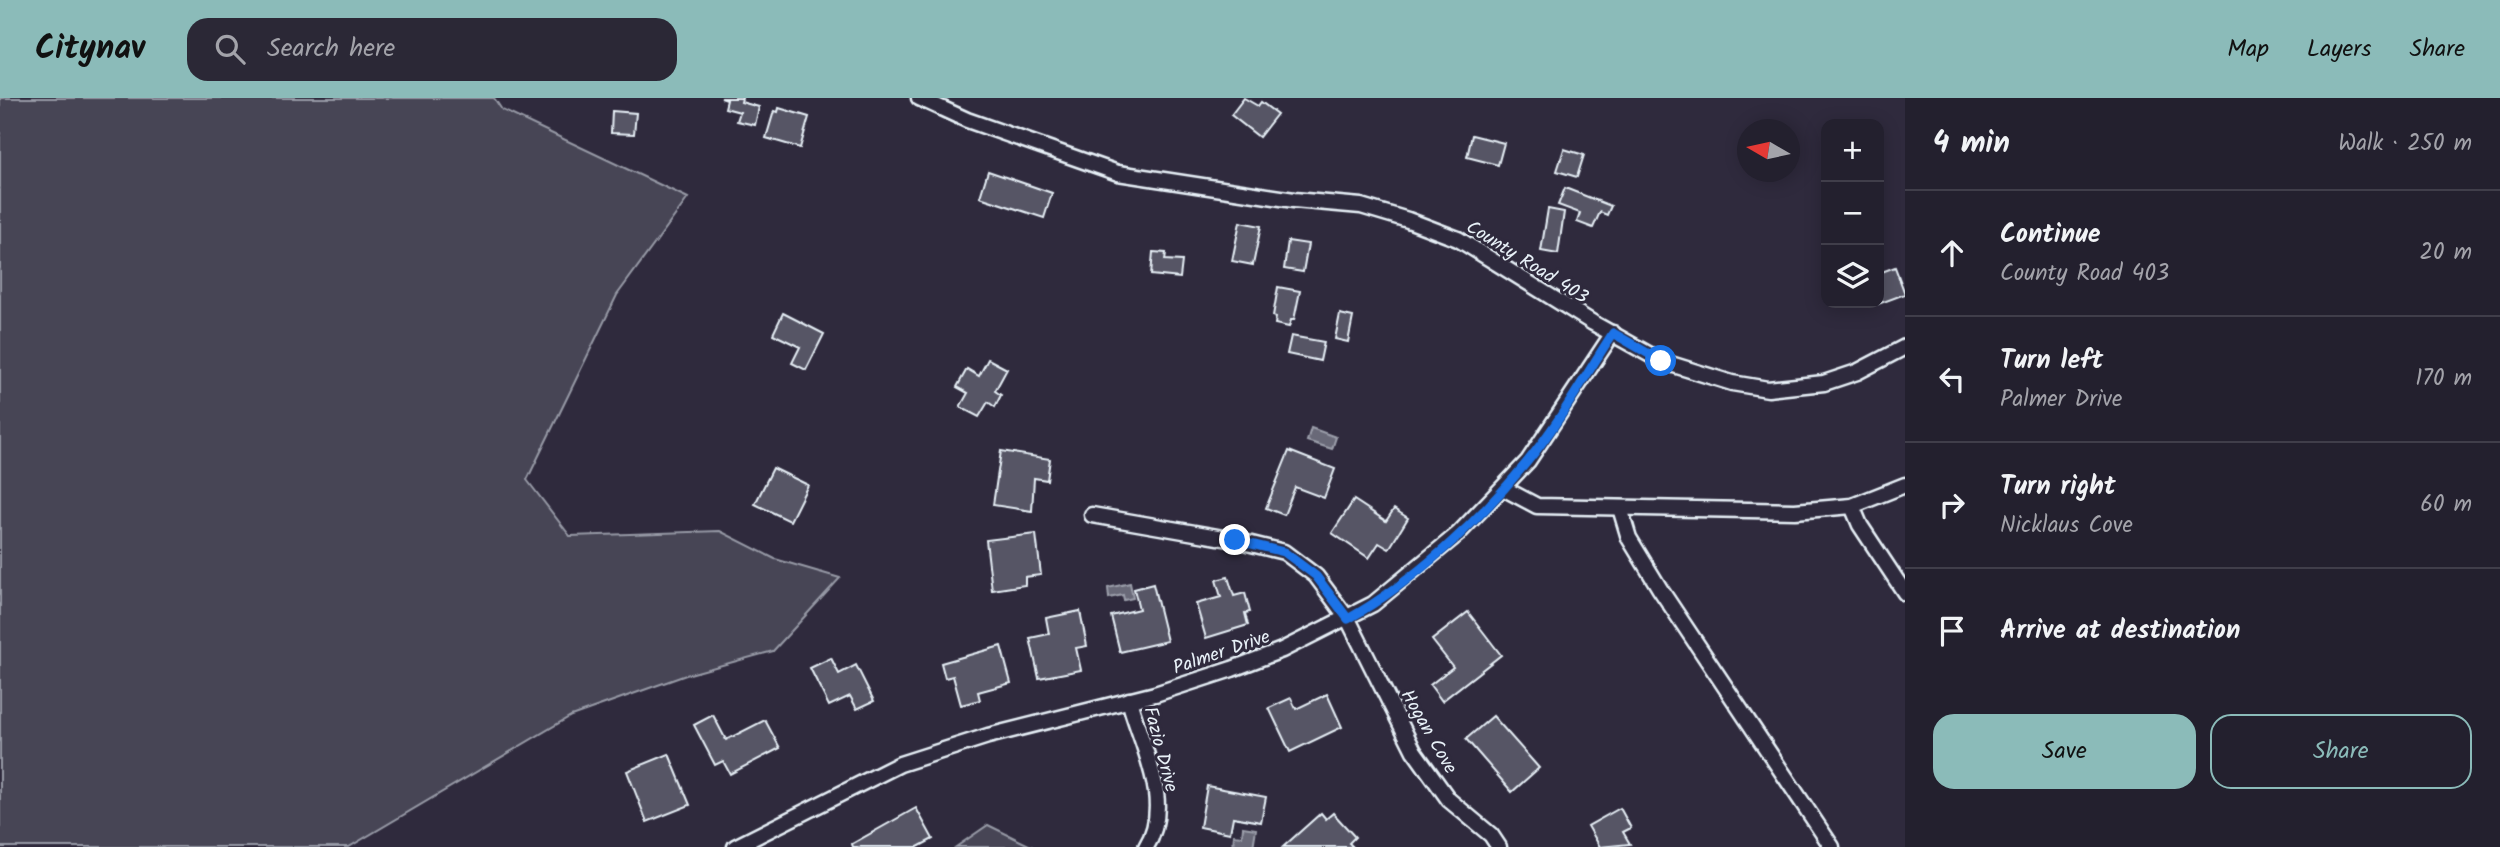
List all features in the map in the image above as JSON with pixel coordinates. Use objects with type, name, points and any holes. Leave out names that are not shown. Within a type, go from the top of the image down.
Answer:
[{"type":"street","name":"County Road 403","points":[[919,98],[967,120],[1118,173],[1294,200],[1361,206],[1408,220],[1458,239],[1661,361],[1713,378],[1768,389],[1824,383],[1857,372],[1905,347]]},
{"type":"street","name":"Palmer Drive","points":[[735,847],[900,764],[988,736],[1129,700],[1255,661],[1348,619],[1411,575],[1503,488],[1528,461],[1613,333]]},
{"type":"street","points":[[1503,488],[1537,506],[1795,511],[1852,506],[1905,485]]},
{"type":"street","points":[[1852,506],[1860,525],[1905,593]]},
{"type":"street","points":[[1620,508],[1629,538],[1660,589],[1832,847]]},
{"type":"street","name":"Hogan Cove","points":[[1092,515],[1235,540],[1284,552],[1316,576],[1348,619],[1414,751],[1448,800],[1491,835],[1499,847]]},
{"type":"street","name":"Fazio Drive","points":[[1129,700],[1157,793],[1155,832],[1146,847]]},
{"type":"shaded area","points":[[0,98],[494,98],[502,110],[688,198],[617,295],[527,480],[570,536],[720,531],[775,559],[840,578],[773,651],[686,675],[571,716],[349,847],[0,847]]},
{"type":"shaded area","points":[[988,825],[1033,847],[956,847]]},
{"type":"water","points":[[1311,428],[1336,437],[1332,449],[1307,441]]},
{"type":"water","points":[[1130,583],[1133,598],[1124,600],[1123,595],[1109,598],[1108,588]]},
{"type":"water","points":[[1243,827],[1256,829],[1253,847],[1233,847],[1234,835],[1242,836]]},
{"type":"building","points":[[721,98],[742,98],[741,102],[759,107],[755,125],[737,121],[740,112],[725,108],[727,100]]},
{"type":"building","points":[[1244,98],[1258,106],[1261,102],[1277,114],[1259,137],[1231,115]]},
{"type":"building","points":[[779,108],[809,117],[800,148],[766,138],[774,111],[778,112]]},
{"type":"building","points":[[612,111],[636,113],[634,134],[611,133]]},
{"type":"building","points":[[1472,135],[1504,143],[1498,165],[1467,157]]},
{"type":"building","points":[[1564,149],[1584,155],[1577,177],[1557,171]]},
{"type":"building","points":[[988,171],[1052,193],[1044,218],[980,197]]},
{"type":"building","points":[[1565,188],[1611,206],[1607,215],[1600,212],[1593,228],[1577,222],[1580,213],[1558,205]]},
{"type":"building","points":[[1548,209],[1564,212],[1558,254],[1541,251]]},
{"type":"building","points":[[1240,222],[1261,226],[1253,265],[1232,261]]},
{"type":"building","points":[[1288,241],[1308,244],[1303,272],[1284,269]]},
{"type":"building","points":[[1153,252],[1166,253],[1165,260],[1182,261],[1180,278],[1151,275]]},
{"type":"building","points":[[1895,267],[1905,294],[1884,302],[1884,271]]},
{"type":"building","points":[[1278,287],[1300,291],[1294,320],[1291,320],[1289,327],[1275,324],[1276,317],[1273,316]]},
{"type":"building","points":[[783,313],[824,334],[806,370],[792,363],[800,347],[773,334]]},
{"type":"building","points":[[1340,314],[1353,317],[1348,342],[1335,339]]},
{"type":"building","points":[[1291,336],[1324,342],[1320,361],[1287,354]]},
{"type":"building","points":[[988,359],[1007,369],[995,391],[1001,395],[995,407],[988,402],[979,417],[960,407],[968,393],[957,387],[967,369],[979,376]]},
{"type":"building","points":[[1001,451],[1050,459],[1047,480],[1034,478],[1032,511],[993,505]]},
{"type":"building","points":[[1289,451],[1335,469],[1324,498],[1295,487],[1284,515],[1266,508]]},
{"type":"building","points":[[773,468],[808,485],[790,521],[755,504]]},
{"type":"building","points":[[1354,500],[1386,521],[1394,509],[1408,518],[1389,549],[1379,543],[1369,558],[1332,533]]},
{"type":"building","points":[[1036,534],[1041,575],[1025,577],[1025,585],[992,590],[986,540]]},
{"type":"building","points":[[1228,577],[1234,596],[1245,593],[1250,612],[1245,613],[1248,625],[1206,638],[1196,604],[1221,597],[1216,580]]},
{"type":"building","points":[[1153,584],[1167,641],[1120,652],[1111,616],[1139,609],[1134,589]]},
{"type":"building","points":[[1080,611],[1087,646],[1076,648],[1081,670],[1039,678],[1030,638],[1049,634],[1046,618]]},
{"type":"building","points":[[1468,612],[1501,655],[1442,701],[1430,685],[1453,667],[1432,640]]},
{"type":"building","points":[[1001,646],[1011,683],[978,692],[980,700],[961,705],[953,676],[945,678],[941,663]]},
{"type":"building","points":[[831,658],[839,674],[856,665],[874,701],[857,709],[850,696],[829,706],[810,668]]},
{"type":"building","points":[[1327,694],[1342,727],[1290,752],[1269,708],[1291,698],[1296,709]]},
{"type":"building","points":[[713,715],[726,740],[765,720],[780,748],[730,774],[723,761],[715,765],[694,725]]},
{"type":"building","points":[[1493,716],[1539,768],[1512,792],[1466,739]]},
{"type":"building","points":[[669,754],[690,805],[647,822],[627,771]]},
{"type":"building","points":[[1207,786],[1266,797],[1261,822],[1233,817],[1230,833],[1200,827]]},
{"type":"building","points":[[916,808],[933,839],[918,847],[853,847],[852,844]]},
{"type":"building","points":[[1620,808],[1631,828],[1623,832],[1630,844],[1600,847],[1588,826]]},
{"type":"building","points":[[1321,813],[1326,819],[1333,813],[1355,837],[1349,843],[1353,847],[1283,847]]},
{"type":"route","points":[[1235,540],[1284,552],[1316,576],[1348,619],[1411,575],[1458,534],[1503,488],[1528,461],[1548,433],[1613,333],[1661,361]]}]
